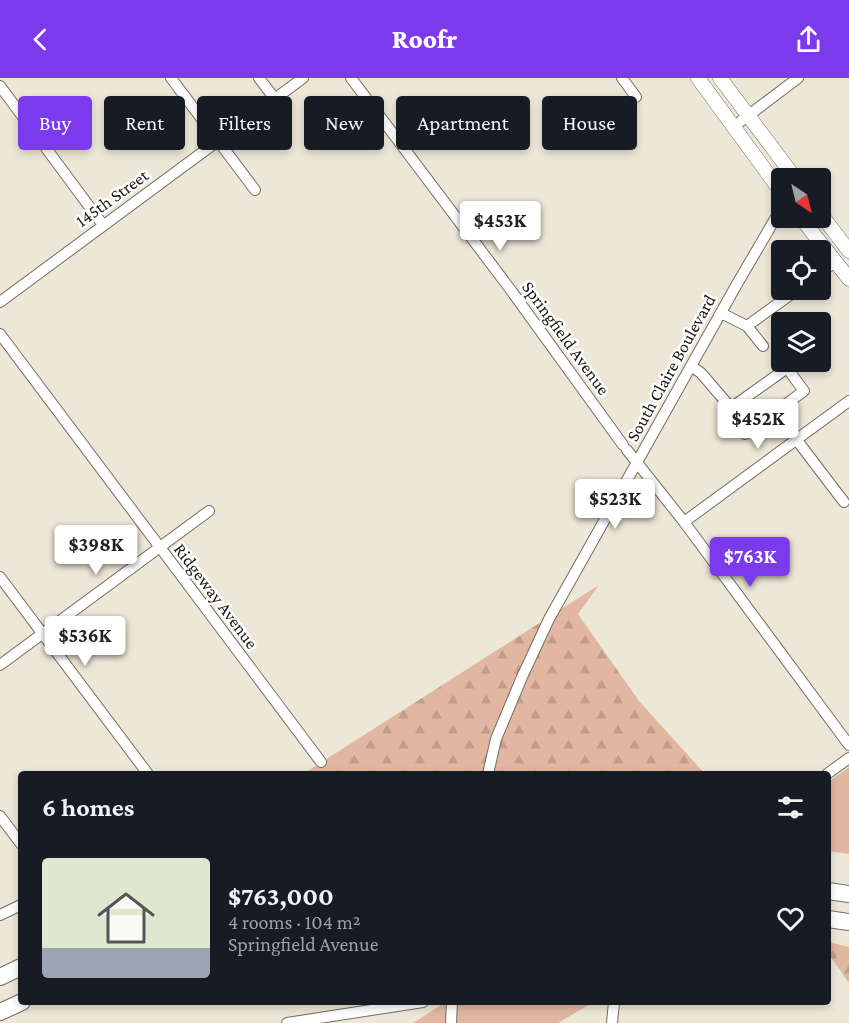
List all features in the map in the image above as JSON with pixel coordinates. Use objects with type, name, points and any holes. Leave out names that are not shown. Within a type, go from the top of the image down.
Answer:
[{"type":"highway","points":[[831,891],[849,894]]},
{"type":"highway","points":[[831,919],[849,922]]},
{"type":"highway","points":[[0,977],[18,968]]},
{"type":"highway","points":[[0,1012],[18,1004]]},
{"type":"main road","points":[[698,78],[771,178]]},
{"type":"main road","points":[[720,78],[788,168]]},
{"type":"main road","points":[[831,227],[849,251]]},
{"type":"main road","points":[[809,228],[849,279]]},
{"type":"street","points":[[171,78],[197,112]]},
{"type":"street","points":[[259,78],[272,96]]},
{"type":"street","name":"145th Street","points":[[278,96],[303,78]]},
{"type":"street","name":"Springfield Avenue","points":[[351,78],[636,463],[684,522],[849,745]]},
{"type":"street","points":[[622,78],[635,96]]},
{"type":"street","points":[[733,127],[798,78]]},
{"type":"street","points":[[0,86],[103,225]]},
{"type":"street","name":"145th Street","points":[[0,302],[204,150]]},
{"type":"street","points":[[225,150],[255,190]]},
{"type":"street","name":"South Claire Boulevard","points":[[489,771],[496,739],[549,619],[771,226]]},
{"type":"street","points":[[831,264],[836,261]]},
{"type":"street","points":[[747,326],[783,300]]},
{"type":"street","points":[[721,313],[747,326],[763,346]]},
{"type":"street","name":"Ridgeway Avenue","points":[[0,334],[321,762]]},
{"type":"street","points":[[691,366],[701,373],[731,408],[732,416],[745,434],[804,391],[787,368],[731,408]]},
{"type":"street","points":[[684,522],[849,401]]},
{"type":"street","points":[[796,439],[844,502]]},
{"type":"street","points":[[0,665],[209,511]]},
{"type":"street","points":[[0,577],[146,771]]},
{"type":"street","points":[[830,771],[849,758]]},
{"type":"street","points":[[0,816],[18,840]]},
{"type":"street","points":[[0,915],[18,906]]},
{"type":"street","points":[[287,1023],[404,1005]]},
{"type":"street","points":[[451,1023],[453,1005]]},
{"type":"street","points":[[612,1023],[614,1005]]},
{"type":"green space","points":[[599,585],[578,614],[639,701],[702,771],[308,771]]},
{"type":"green space","points":[[849,767],[849,854],[831,851],[831,780]]},
{"type":"green space","points":[[831,943],[849,947],[849,983],[831,957]]},
{"type":"green space","points":[[441,1005],[589,1005],[558,1023],[413,1023]]}]
